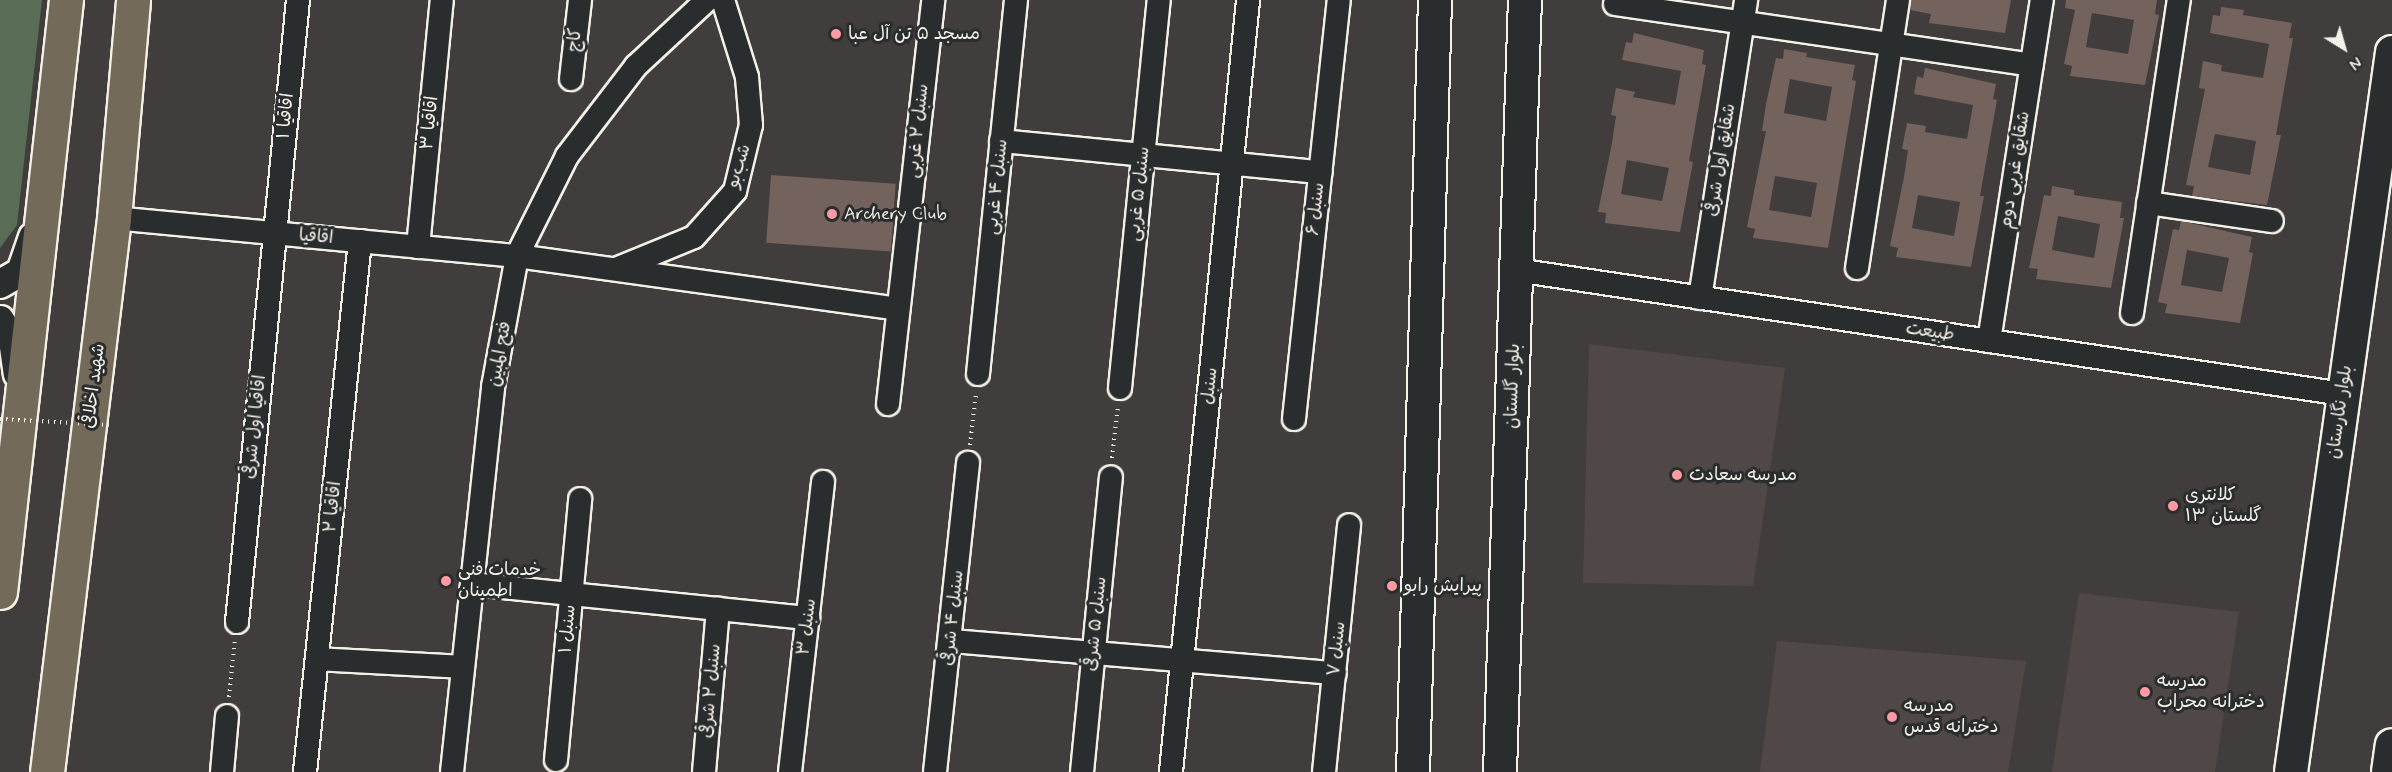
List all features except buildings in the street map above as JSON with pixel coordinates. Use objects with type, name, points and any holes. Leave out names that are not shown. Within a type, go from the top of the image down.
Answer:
[{"type":"main road","points":[[0,592],[10,408],[41,213],[66,0]]},
{"type":"main road","name":"شهید اخلاقی","points":[[47,772],[114,218],[133,0]]},
{"type":"main road","points":[[1413,772],[1435,0]]},
{"type":"main road","name":"بلوار گلستان","points":[[1500,772],[1525,0]]},
{"type":"main road","name":"بلوار نگارستان","points":[[2291,772],[2392,52]]},
{"type":"main road","points":[[2388,772],[2392,745]]},
{"type":"street","name":"اقاقیا ۱","points":[[274,233],[298,0]]},
{"type":"street","name":"اقاقیا ۳","points":[[418,247],[442,0]]},
{"type":"street","name":"کاج","points":[[571,79],[580,0]]},
{"type":"street","name":"فتح المبین","points":[[452,772],[493,387],[518,256],[567,156],[636,66],[707,0]]},
{"type":"street","name":"شب‌بو","points":[[614,269],[694,237],[735,190],[751,125],[747,77],[723,0]]},
{"type":"street","name":"سنبل ۲ غربی","points":[[888,404],[933,0]]},
{"type":"street","name":"سنبل ۴ غربی","points":[[978,374],[1016,0]]},
{"type":"street","name":"سنبل ۵ غربی","points":[[1120,388],[1159,0]]},
{"type":"street","name":"سنبل","points":[[1171,772],[1248,0]]},
{"type":"street","name":"سنبل ۶","points":[[1294,419],[1339,0]]},
{"type":"street","points":[[1857,268],[1898,0]]},
{"type":"street","name":"شقایق غربی دوم","points":[[1989,341],[2042,0]]},
{"type":"street","points":[[2132,313],[2179,0]]},
{"type":"street","points":[[1615,4],[1744,11],[1891,44],[2032,65]]},
{"type":"street","name":"شقایق اول شرقی","points":[[1700,298],[1744,11]]},
{"type":"street","points":[[1001,141],[1320,172]]},
{"type":"street","points":[[2148,203],[2272,221]]},
{"type":"street","points":[[1,293],[21,272],[41,213]]},
{"type":"street","name":"اقاقیا","points":[[114,218],[518,256],[898,309]]},
{"type":"street","name":"اقاقیا اول شرقی","points":[[237,622],[274,233]]},
{"type":"street","name":"اقاقیا ۲","points":[[305,772],[360,241]]},
{"type":"street","name":"طبیعت","points":[[1516,270],[2343,394]]},
{"type":"street","points":[[0,320],[13,340],[10,408]]},
{"type":"street","name":"سنبل ۴ شرقی","points":[[935,772],[969,463]]},
{"type":"street","name":"سنبل ۵ شرقی","points":[[1082,772],[1111,477]]},
{"type":"street","name":"سنبل ۳","points":[[790,772],[823,482]]},
{"type":"street","name":"سنبل ۱","points":[[556,760],[580,499]]},
{"type":"street","name":"سنبل ۷","points":[[1324,772],[1349,525]]},
{"type":"street","points":[[472,584],[808,618]]},
{"type":"street","name":"سنبل ۲ شرقی","points":[[704,772],[718,609]]},
{"type":"street","points":[[951,641],[1335,673]]},
{"type":"street","points":[[317,659],[464,667]]},
{"type":"street","points":[[222,772],[227,716]]},
{"type":"path","points":[[969,463],[978,374]]},
{"type":"path","points":[[1111,477],[1120,388]]},
{"type":"path","points":[[10,408],[109,425]]},
{"type":"path","points":[[227,716],[237,622]]},
{"type":"shaded area","name":"مدرسه سعادت","points":[[1589,344],[1785,368],[1753,586],[1583,583]]},
{"type":"shaded area","name":"مدرسه دخترانه محراب","points":[[2079,593],[2239,612],[2215,772],[2052,772]]},
{"type":"shaded area","name":"مدرسه دخترانه قدس","points":[[1777,641],[2026,661],[2008,772],[1760,772]]},
{"type":"green space","points":[[0,0],[42,0],[17,225],[0,248]]},
{"type":"place","name":"مسجد ۵ تن آل عبا","points":[[836,34]]},
{"type":"place","name":"Archery Club","points":[[832,214]]},
{"type":"place","name":"مدرسه سعادت","points":[[1677,475]]},
{"type":"place","name":"کلانتری ۱۳ گلستان","points":[[2173,506]]},
{"type":"place","name":"خدمات فنی اطمینان","points":[[446,581]]},
{"type":"place","name":"پیرایش رابو","points":[[1392,586]]},
{"type":"place","name":"مدرسه دخترانه محراب","points":[[2145,692]]},
{"type":"place","name":"مدرسه دخترانه قدس","points":[[1892,717]]}]
